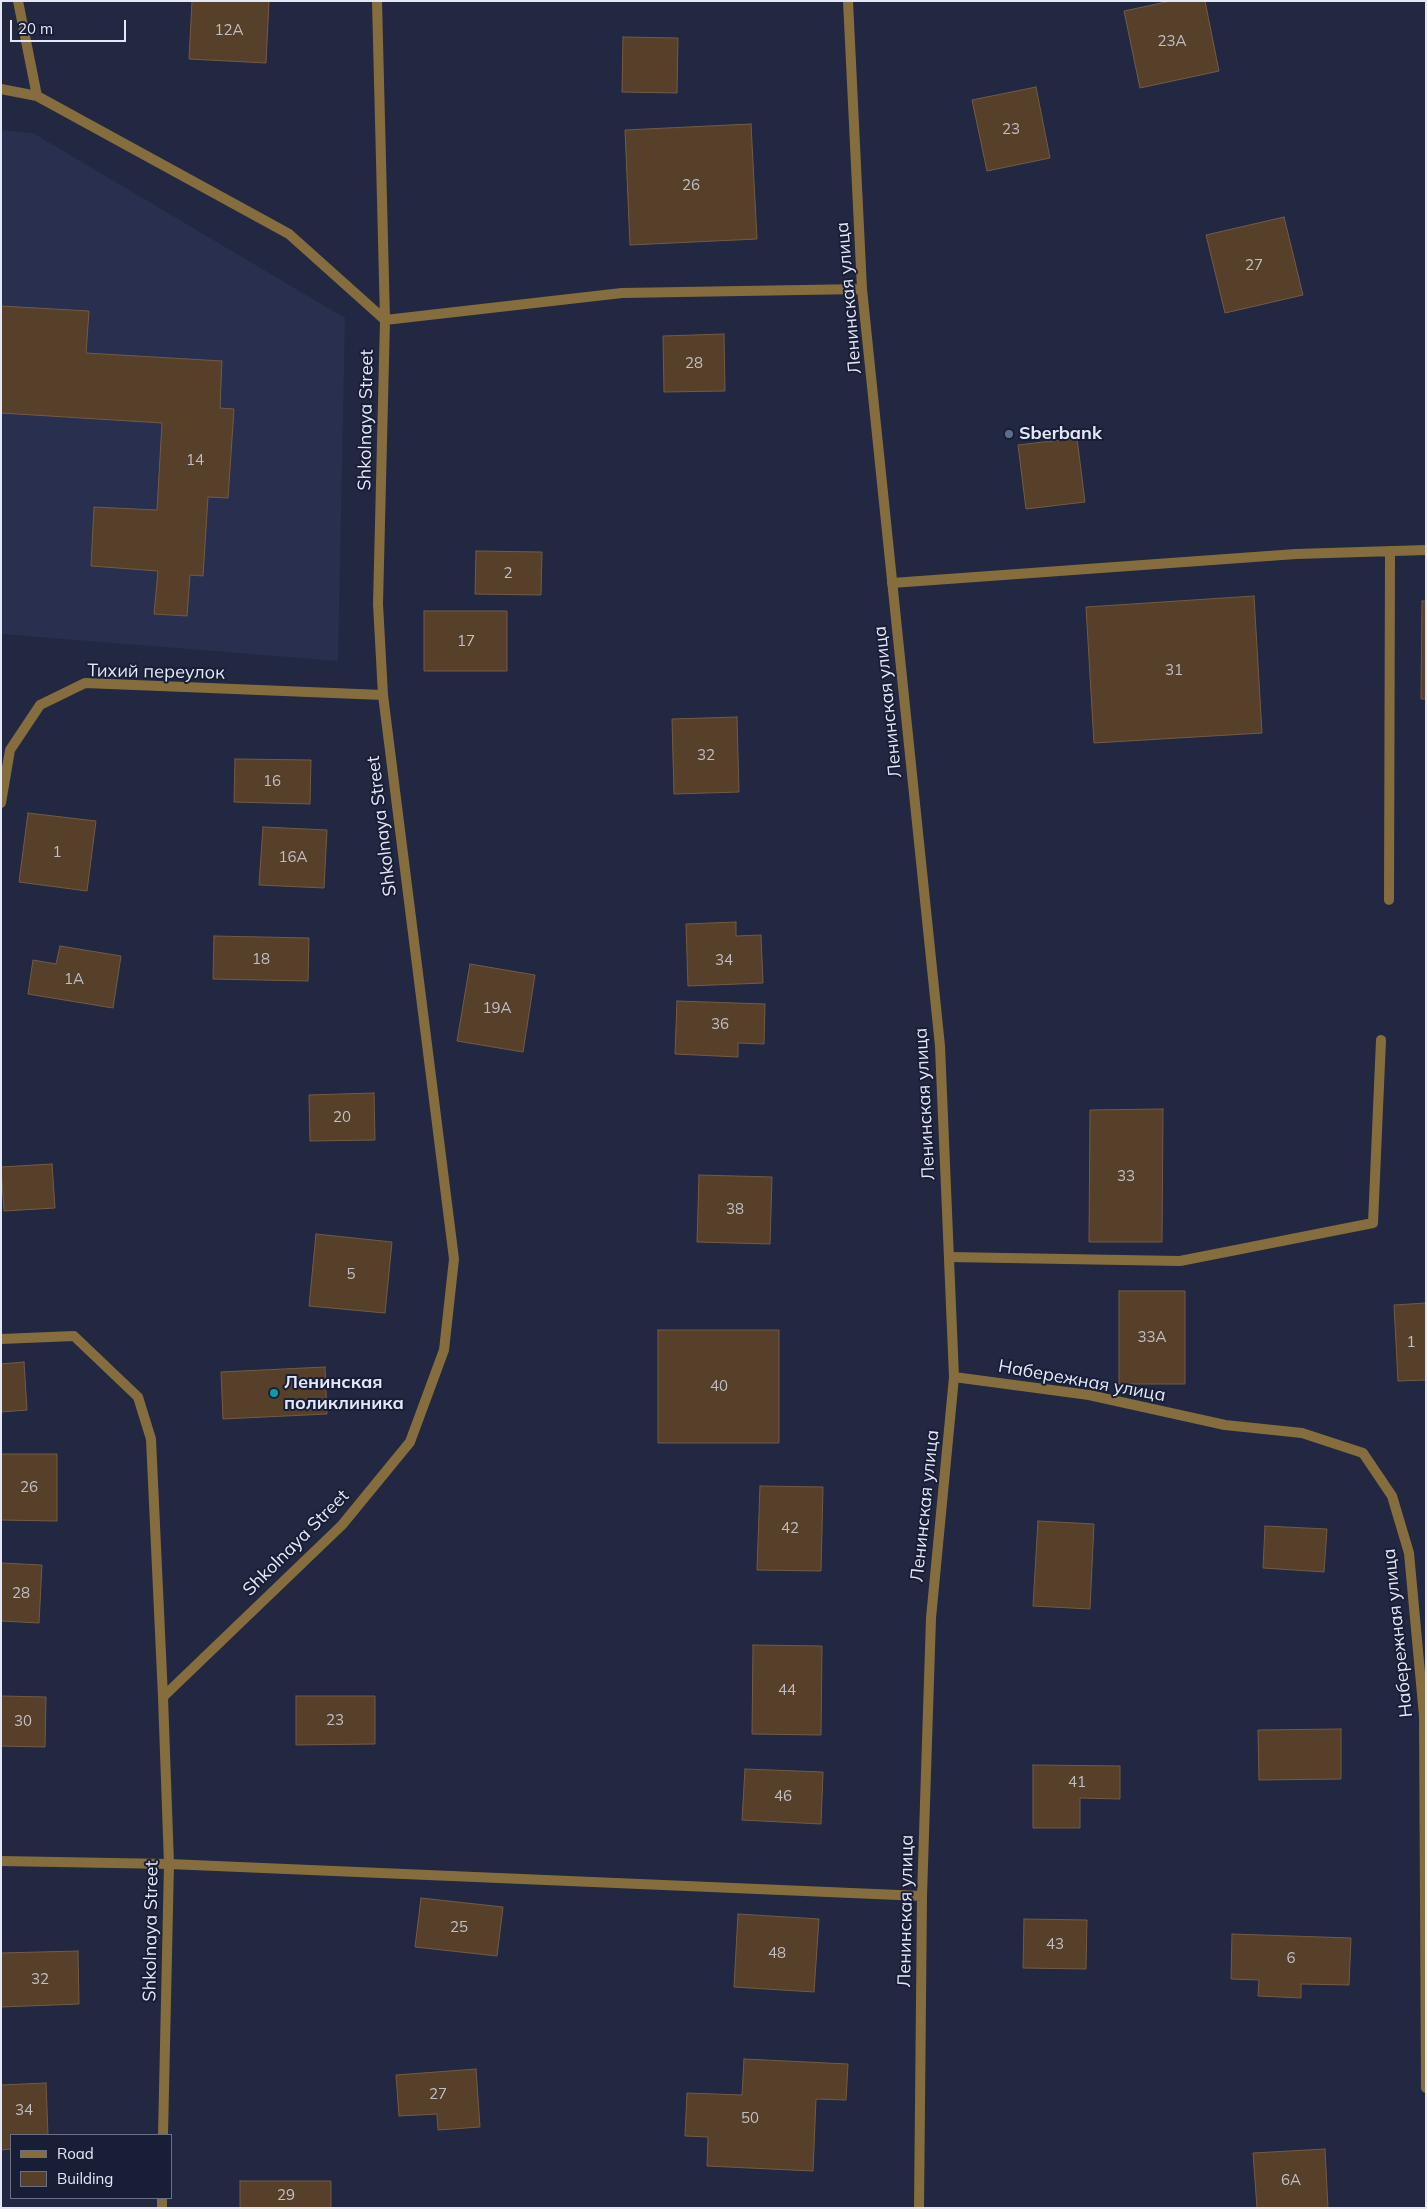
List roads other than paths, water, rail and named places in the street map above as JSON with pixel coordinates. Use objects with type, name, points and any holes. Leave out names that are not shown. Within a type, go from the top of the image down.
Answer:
[{"type":"street","points":[[18,1],[37,96]]},
{"type":"street","name":"Shkolnaya Street","points":[[163,1697],[342,1525],[404,1450],[410,1442],[444,1350],[454,1259],[383,695],[378,604],[385,320],[377,1]]},
{"type":"street","name":"Ленинская улица","points":[[848,1],[862,289],[940,1046],[954,1377],[931,1618],[922,1896],[918,2208]]},
{"type":"street","points":[[1,89],[37,96],[289,234],[385,320],[622,292],[862,289]]},
{"type":"street","points":[[892,583],[1296,554],[1426,550]]},
{"type":"street","points":[[1390,552],[1390,900]]},
{"type":"street","name":"Тихий переулок","points":[[1,803],[10,750],[40,705],[85,683],[383,695]]},
{"type":"street","points":[[949,1257],[1180,1261],[1373,1223],[1381,1040]]},
{"type":"street","name":"Shkolnaya Street","points":[[1,1338],[74,1336],[138,1396],[151,1439],[169,1864],[163,2134]]},
{"type":"street","name":"Набережная улица","points":[[954,1377],[1089,1395],[1225,1425],[1302,1433],[1363,1453],[1392,1496],[1409,1553],[1424,1716],[1426,2088]]},
{"type":"street","points":[[1,1861],[169,1864],[922,1896]]},
{"type":"place","name":"Sberbank","points":[[1009,434]]},
{"type":"place","name":"Ленинская поликлиника","points":[[274,1393]]}]
